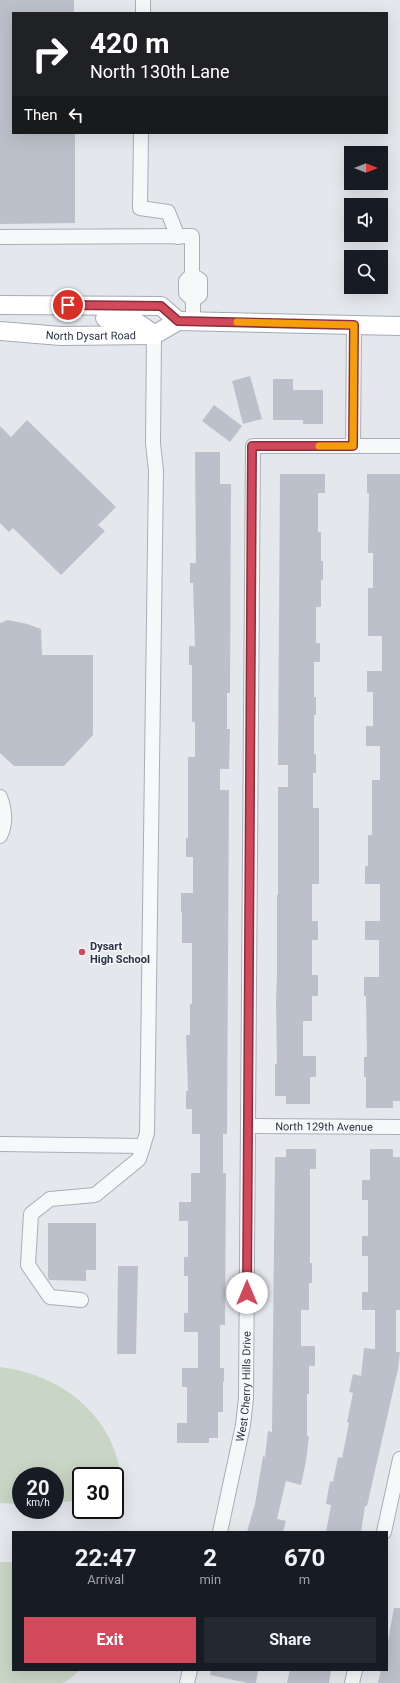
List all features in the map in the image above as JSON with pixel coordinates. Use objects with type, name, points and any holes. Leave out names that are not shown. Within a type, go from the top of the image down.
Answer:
[{"type":"main road","points":[[0,305],[161,306],[186,321],[400,326]]},
{"type":"main road","points":[[82,305],[100,318],[130,318],[138,322],[154,335]]},
{"type":"main road","name":"North Dysart Road","points":[[0,331],[61,336],[154,335],[186,321]]},
{"type":"street","points":[[143,0],[143,12]]},
{"type":"street","points":[[141,134],[140,208],[168,212],[178,237]]},
{"type":"street","points":[[0,237],[192,236],[192,276],[186,281],[186,293],[193,300],[186,321]]},
{"type":"street","points":[[354,325],[353,446],[400,446]]},
{"type":"street","points":[[81,1300],[50,1297],[28,1265],[31,1214],[50,1199],[95,1194],[139,1159],[147,1133],[156,470],[154,443],[154,335]]},
{"type":"street","name":"West Cherry Hills Drive","points":[[220,1531],[243,1425],[246,1398],[252,446],[353,446]]},
{"type":"street","points":[[0,797],[4,812],[4,823],[0,836]]},
{"type":"street","name":"North 129th Avenue","points":[[248,1126],[400,1127]]},
{"type":"street","points":[[0,1144],[143,1146]]},
{"type":"street","points":[[384,1531],[400,1459]]},
{"type":"street","points":[[187,1683],[190,1671]]},
{"type":"street","points":[[352,1683],[355,1671]]},
{"type":"green space","points":[[0,1367],[21,1371],[41,1378],[60,1387],[77,1398],[92,1413],[104,1429],[114,1448],[119,1467],[72,1467],[72,1501],[64,1502],[64,1467],[12,1467],[12,1504],[0,1503]]},
{"type":"green space","points":[[0,1562],[12,1562],[12,1671],[79,1671],[63,1683],[0,1683]]},
{"type":"building","points":[[0,0],[74,0],[74,12],[12,12],[12,134],[75,134],[75,223],[0,224]]},
{"type":"building","points":[[250,376],[262,419],[243,424],[232,381]]},
{"type":"building","points":[[273,379],[293,379],[293,390],[323,390],[323,424],[303,424],[303,420],[273,420]]},
{"type":"building","points":[[214,405],[242,426],[230,442],[202,421]]},
{"type":"building","points":[[27,420],[116,507],[98,525],[105,531],[61,575],[13,528],[9,532],[0,523],[0,426],[11,437]]},
{"type":"building","points":[[195,452],[220,452],[220,484],[231,484],[230,693],[227,693],[227,729],[230,729],[229,769],[220,769],[220,790],[229,790],[227,1134],[223,1134],[223,1173],[226,1173],[225,1325],[220,1325],[220,1368],[224,1368],[224,1382],[223,1412],[218,1412],[218,1438],[209,1438],[209,1443],[177,1443],[177,1423],[187,1423],[187,1387],[182,1387],[182,1368],[198,1368],[198,1332],[184,1332],[184,1313],[188,1313],[188,1276],[184,1276],[184,1257],[188,1257],[188,1221],[179,1221],[179,1202],[191,1202],[191,1173],[200,1173],[200,1134],[192,1134],[192,1109],[186,1109],[186,1091],[188,1091],[186,1035],[190,1035],[190,1004],[192,1004],[192,943],[182,943],[181,912],[181,893],[193,893],[193,857],[186,857],[186,838],[188,838],[188,757],[195,757],[195,722],[192,722],[192,665],[189,665],[189,646],[195,646],[193,583],[190,583],[190,563],[196,563]]},
{"type":"building","points":[[280,474],[325,474],[325,493],[318,493],[318,532],[321,532],[321,561],[323,561],[321,607],[316,607],[316,643],[320,643],[320,662],[314,662],[314,697],[316,697],[316,715],[314,715],[314,754],[316,754],[316,773],[313,773],[313,808],[319,808],[319,884],[312,884],[312,921],[318,921],[318,940],[312,940],[312,975],[318,975],[318,996],[312,996],[312,1021],[303,1021],[303,1056],[316,1056],[316,1077],[310,1077],[310,1104],[286,1104],[286,1096],[275,1096],[275,1064],[277,1064],[276,1001],[278,787],[288,787],[288,765],[278,765]]},
{"type":"building","points":[[367,474],[400,474],[400,1101],[393,1101],[393,1108],[366,1108],[366,1077],[364,1077],[364,1057],[367,1057],[366,996],[364,996],[364,977],[379,977],[379,940],[365,940],[365,921],[380,921],[380,884],[365,884],[365,866],[368,866],[368,835],[372,835],[372,780],[380,780],[380,746],[366,746],[366,726],[373,726],[373,692],[367,692],[367,671],[382,671],[382,636],[368,636],[368,588],[373,588],[373,553],[368,553],[369,493],[367,493]]},
{"type":"building","points":[[8,620],[41,629],[42,655],[93,655],[93,735],[64,766],[14,766],[0,753],[0,623]]},
{"type":"building","points":[[286,1149],[316,1149],[316,1169],[310,1169],[310,1263],[312,1263],[312,1283],[309,1283],[309,1310],[301,1310],[301,1346],[315,1346],[315,1366],[309,1366],[309,1394],[307,1394],[307,1436],[309,1436],[301,1485],[286,1481],[277,1519],[286,1521],[283,1531],[247,1531],[255,1504],[263,1456],[265,1457],[268,1431],[272,1432],[275,1157],[286,1157]]},
{"type":"building","points":[[370,1149],[393,1149],[393,1157],[400,1157],[400,1310],[396,1310],[396,1352],[400,1352],[398,1369],[367,1506],[365,1506],[361,1531],[326,1531],[331,1505],[326,1504],[330,1481],[333,1482],[338,1457],[342,1458],[353,1393],[349,1392],[353,1374],[361,1376],[364,1348],[375,1349],[375,1310],[362,1310],[362,1292],[368,1292],[368,1256],[362,1256],[362,1236],[368,1236],[368,1200],[362,1200],[362,1180],[370,1180]]},
{"type":"building","points":[[48,1223],[96,1223],[96,1270],[86,1270],[86,1281],[49,1280]]},
{"type":"building","points":[[118,1266],[138,1266],[136,1354],[117,1354]]},
{"type":"building","points":[[394,1608],[400,1608],[400,1683],[378,1683],[381,1671],[388,1671],[388,1641]]},
{"type":"building","points":[[211,1671],[258,1671],[256,1683],[248,1683],[210,1675]]},
{"type":"building","points":[[290,1671],[331,1671],[329,1683],[287,1683]]},
{"type":"slow traffic","points":[[237,322],[354,325],[353,446],[319,446]]},
{"type":"place","name":"Dysart High School","points":[[82,952]]},
{"type":"route","points":[[68,305],[161,306],[178,321],[354,325],[353,446],[252,446],[247,1293]]}]
